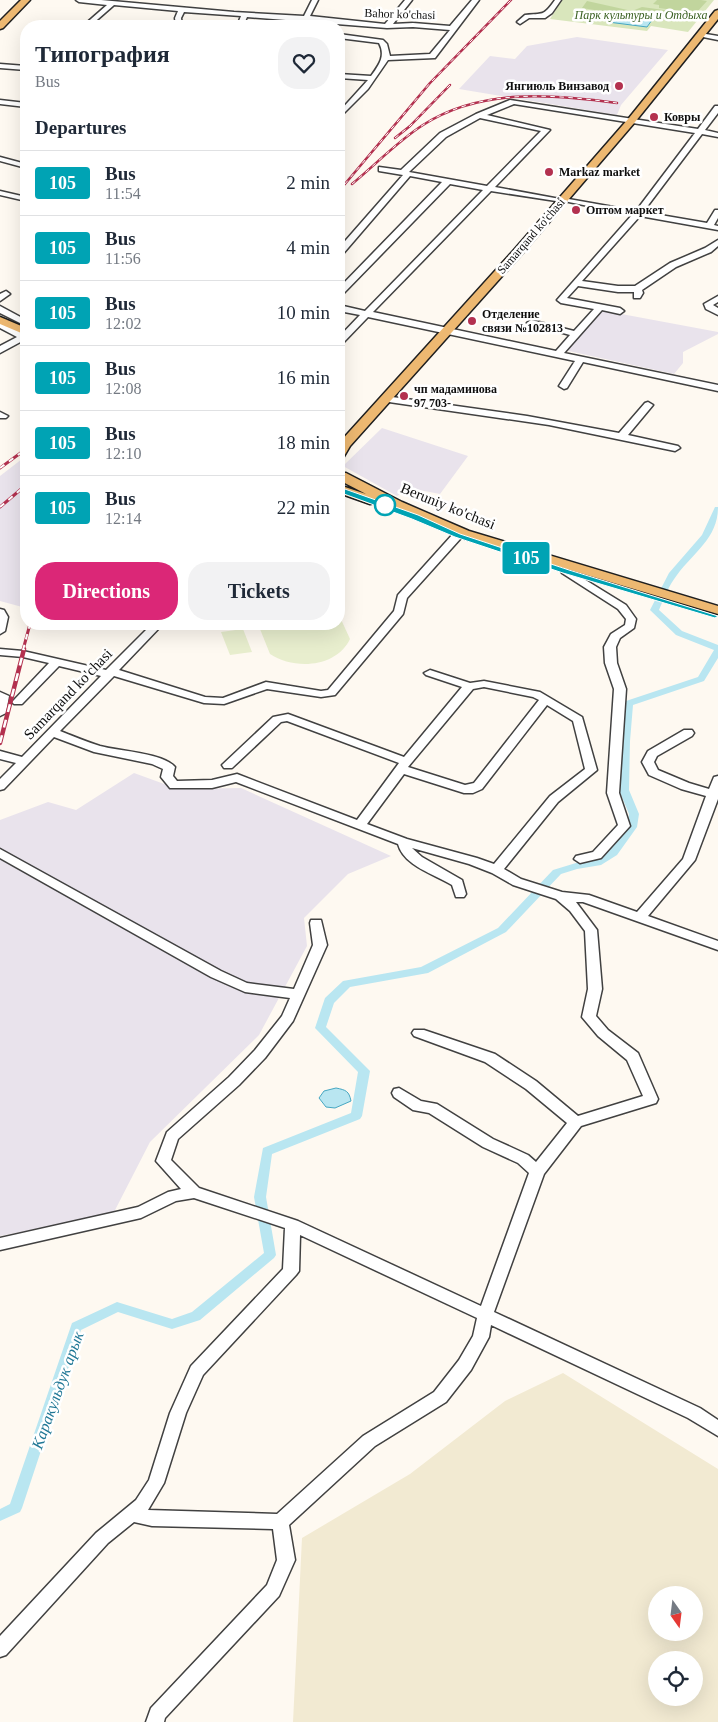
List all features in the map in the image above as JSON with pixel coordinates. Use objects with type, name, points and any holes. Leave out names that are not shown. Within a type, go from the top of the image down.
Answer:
[{"type":"main road","points":[[0,18],[18,0]]},
{"type":"main road","points":[[0,26],[26,0]]},
{"type":"main road","name":"Samarqand ko'chasi","points":[[345,432],[442,329],[559,200],[630,120],[718,13]]},
{"type":"main road","points":[[0,315],[20,325]]},
{"type":"main road","points":[[0,320],[20,326]]},
{"type":"main road","name":"Samarqand ko'chasi","points":[[345,444],[385,399],[442,329]]},
{"type":"main road","name":"Beruniy ko'chasi","points":[[345,481],[464,534],[568,569]]},
{"type":"main road","name":"Beruniy ko'chasi","points":[[345,491],[415,517],[458,536],[682,603],[718,616]]},
{"type":"main road","name":"Beruniy ko'chasi","points":[[682,603],[718,610]]},
{"type":"street","name":"Bahor ko'chasi","points":[[79,0],[142,3],[184,10],[326,20]]},
{"type":"street","points":[[178,20],[184,10],[194,0]]},
{"type":"street","points":[[306,18],[315,0]]},
{"type":"street","points":[[387,26],[409,0]]},
{"type":"street","points":[[422,66],[454,30],[452,28],[476,0]]},
{"type":"street","points":[[520,22],[527,16],[543,17],[550,12],[558,0]]},
{"type":"street","points":[[93,20],[113,3]]},
{"type":"street","points":[[242,20],[245,14]]},
{"type":"street","name":"Bahor ko'chasi","points":[[345,22],[387,26],[413,25],[452,28]]},
{"type":"street","points":[[698,35],[718,38]]},
{"type":"street","points":[[345,37],[383,42],[386,51],[386,58],[372,78],[345,109]]},
{"type":"street","points":[[386,58],[432,56]]},
{"type":"street","points":[[0,66],[20,68]]},
{"type":"street","points":[[345,76],[372,78]]},
{"type":"street","points":[[0,102],[20,104]]},
{"type":"street","points":[[345,246],[406,173],[444,135],[479,116],[513,102],[718,135]]},
{"type":"street","points":[[620,311],[561,300],[638,213],[718,108]]},
{"type":"street","points":[[345,336],[486,188],[546,130],[479,116]]},
{"type":"street","points":[[0,159],[20,164]]},
{"type":"street","points":[[382,168],[718,228]]},
{"type":"street","points":[[345,287],[448,181]]},
{"type":"street","points":[[0,193],[20,198]]},
{"type":"street","points":[[709,226],[718,212]]},
{"type":"street","points":[[576,283],[637,293],[673,265],[708,250],[718,242]]},
{"type":"street","points":[[718,299],[708,304],[709,307],[718,312]]},
{"type":"street","points":[[558,354],[600,307]]},
{"type":"street","points":[[0,309],[20,324]]},
{"type":"street","points":[[345,309],[718,388]]},
{"type":"street","points":[[531,323],[576,334]]},
{"type":"street","points":[[0,325],[20,327]]},
{"type":"street","points":[[0,350],[20,333]]},
{"type":"street","points":[[564,386],[581,359]]},
{"type":"street","points":[[385,399],[425,407],[516,417],[622,436],[675,448]]},
{"type":"street","points":[[622,436],[648,405]]},
{"type":"street","points":[[0,652],[23,654],[109,672],[204,700],[224,701],[266,685],[321,694],[331,693],[399,612],[402,597],[458,536]]},
{"type":"street","points":[[568,569],[622,607],[631,619],[630,626],[615,636],[610,647],[610,663],[620,689],[613,792],[624,826],[597,855],[580,859]]},
{"type":"street","points":[[0,612],[3,617],[0,631]]},
{"type":"street","name":"Samarqand ko'chasi","points":[[0,786],[152,630]]},
{"type":"street","points":[[18,702],[57,661]]},
{"type":"street","points":[[430,673],[469,686],[484,684],[536,694],[544,701],[578,719],[591,770],[554,799],[496,870]]},
{"type":"street","points":[[360,825],[404,765],[469,686]]},
{"type":"street","points":[[0,695],[4,696],[4,699],[0,713]]},
{"type":"street","points":[[228,766],[277,719],[288,717],[464,789],[473,789],[478,786],[544,701]]},
{"type":"street","points":[[53,733],[98,749],[155,761],[169,767],[167,777],[174,785],[212,784],[237,778],[403,842],[473,861],[496,870],[517,882],[561,896],[584,898],[718,946]]},
{"type":"street","points":[[688,733],[652,754],[648,762],[650,767],[653,772],[716,794]]},
{"type":"street","points":[[0,755],[23,761]]},
{"type":"street","points":[[640,917],[689,860],[716,794],[718,780]]},
{"type":"street","points":[[403,842],[403,846],[408,853],[458,883],[460,894]]},
{"type":"street","points":[[0,853],[216,974],[245,987],[298,994]]},
{"type":"street","points":[[131,1514],[152,1518],[280,1522],[369,1441],[440,1397],[465,1365],[481,1337],[486,1314],[537,1172],[576,1122],[651,1099],[633,1058],[603,1033],[590,1018],[595,989],[591,930],[575,908],[561,896]]},
{"type":"street","points":[[316,923],[320,945],[288,1018],[260,1054],[234,1081],[172,1136],[163,1161],[194,1192],[292,1225],[486,1314],[694,1413],[718,1429]]},
{"type":"street","points":[[420,1033],[490,1058],[532,1085],[576,1122]]},
{"type":"street","points":[[399,1093],[418,1106],[432,1108],[488,1143],[523,1159],[537,1172]]},
{"type":"street","points":[[0,1244],[140,1212],[173,1196],[194,1192]]},
{"type":"street","points":[[1,1646],[102,1538],[142,1505],[156,1483],[178,1413],[197,1371],[291,1271],[292,1225]]},
{"type":"street","points":[[155,1722],[157,1714],[273,1590],[286,1560],[280,1522]]},
{"type":"shaded area","points":[[577,37],[668,50],[621,105],[617,115],[459,89],[490,56],[515,59],[527,46]]},
{"type":"shaded area","points":[[600,310],[718,332],[718,334],[683,352],[683,363],[674,374],[564,350]]},
{"type":"shaded area","points":[[382,428],[468,456],[440,494],[409,488],[397,496],[345,467],[345,464]]},
{"type":"shaded area","points":[[20,461],[20,606],[0,601],[0,476]]},
{"type":"shaded area","points":[[134,773],[178,789],[241,788],[391,856],[348,874],[304,918],[307,946],[259,1035],[150,1142],[113,1214],[0,1236],[0,820],[48,802],[76,810]]},
{"type":"shaded area","points":[[563,1373],[718,1469],[718,1722],[293,1722],[302,1538],[410,1474],[505,1401]]},
{"type":"green space","name":"Парк культуры и Отдыха","points":[[562,0],[714,0],[688,32],[651,26],[647,31],[550,19]]},
{"type":"green space","points":[[657,0],[707,1],[696,13],[659,8],[659,5],[653,4]]},
{"type":"green space","points":[[587,1],[632,11],[642,7],[671,11],[666,19],[656,18],[655,20],[582,8]]},
{"type":"green space","points":[[345,628],[350,639],[344,649],[325,661],[302,664],[280,659],[270,654],[260,630],[345,630]]},
{"type":"green space","points":[[243,630],[252,652],[230,655],[221,632]]},
{"type":"water","points":[[614,15],[652,20],[647,27],[608,22]]},
{"type":"water","points":[[336,1088],[346,1092],[351,1101],[335,1108],[326,1107],[319,1098],[324,1091]]},
{"type":"waterway","name":"Каракульдук арык","points":[[718,509],[706,536],[672,575],[654,610],[679,633],[718,648]]},
{"type":"waterway","name":"Каракульдук арык","points":[[0,1515],[15,1508],[76,1327],[117,1307],[172,1324],[196,1316],[270,1255],[260,1197],[267,1151],[356,1116],[364,1071],[320,1028],[329,1001],[347,984],[424,970],[502,930],[557,872],[576,866],[597,863],[613,853],[632,827],[634,814],[624,790],[625,741],[629,703],[701,679],[718,651]]},
{"type":"railway","points":[[345,184],[430,83],[511,0]]},
{"type":"railway","points":[[395,138],[410,126],[450,85]]},
{"type":"railway","points":[[352,184],[414,131],[445,113],[469,105],[493,99],[542,96],[617,103]]},
{"type":"railway","points":[[0,468],[20,453]]},
{"type":"railway","points":[[0,507],[20,490]]},
{"type":"railway","points":[[23,650],[28,630]]},
{"type":"railway","points":[[0,743],[24,649]]},
{"type":"bus line","name":"105","points":[[345,491],[415,517],[458,536],[566,571],[718,616]]},
{"type":"place","name":"Янгиюль Винзавод","points":[[619,86]]},
{"type":"place","name":"Ковры","points":[[654,117]]},
{"type":"place","name":"Markaz market","points":[[549,172]]},
{"type":"place","name":"Оптом маркет","points":[[576,210]]},
{"type":"place","name":"Отделение связи №102813","points":[[472,321]]},
{"type":"place","name":"чп мадаминова 97 703-","points":[[404,396]]}]
